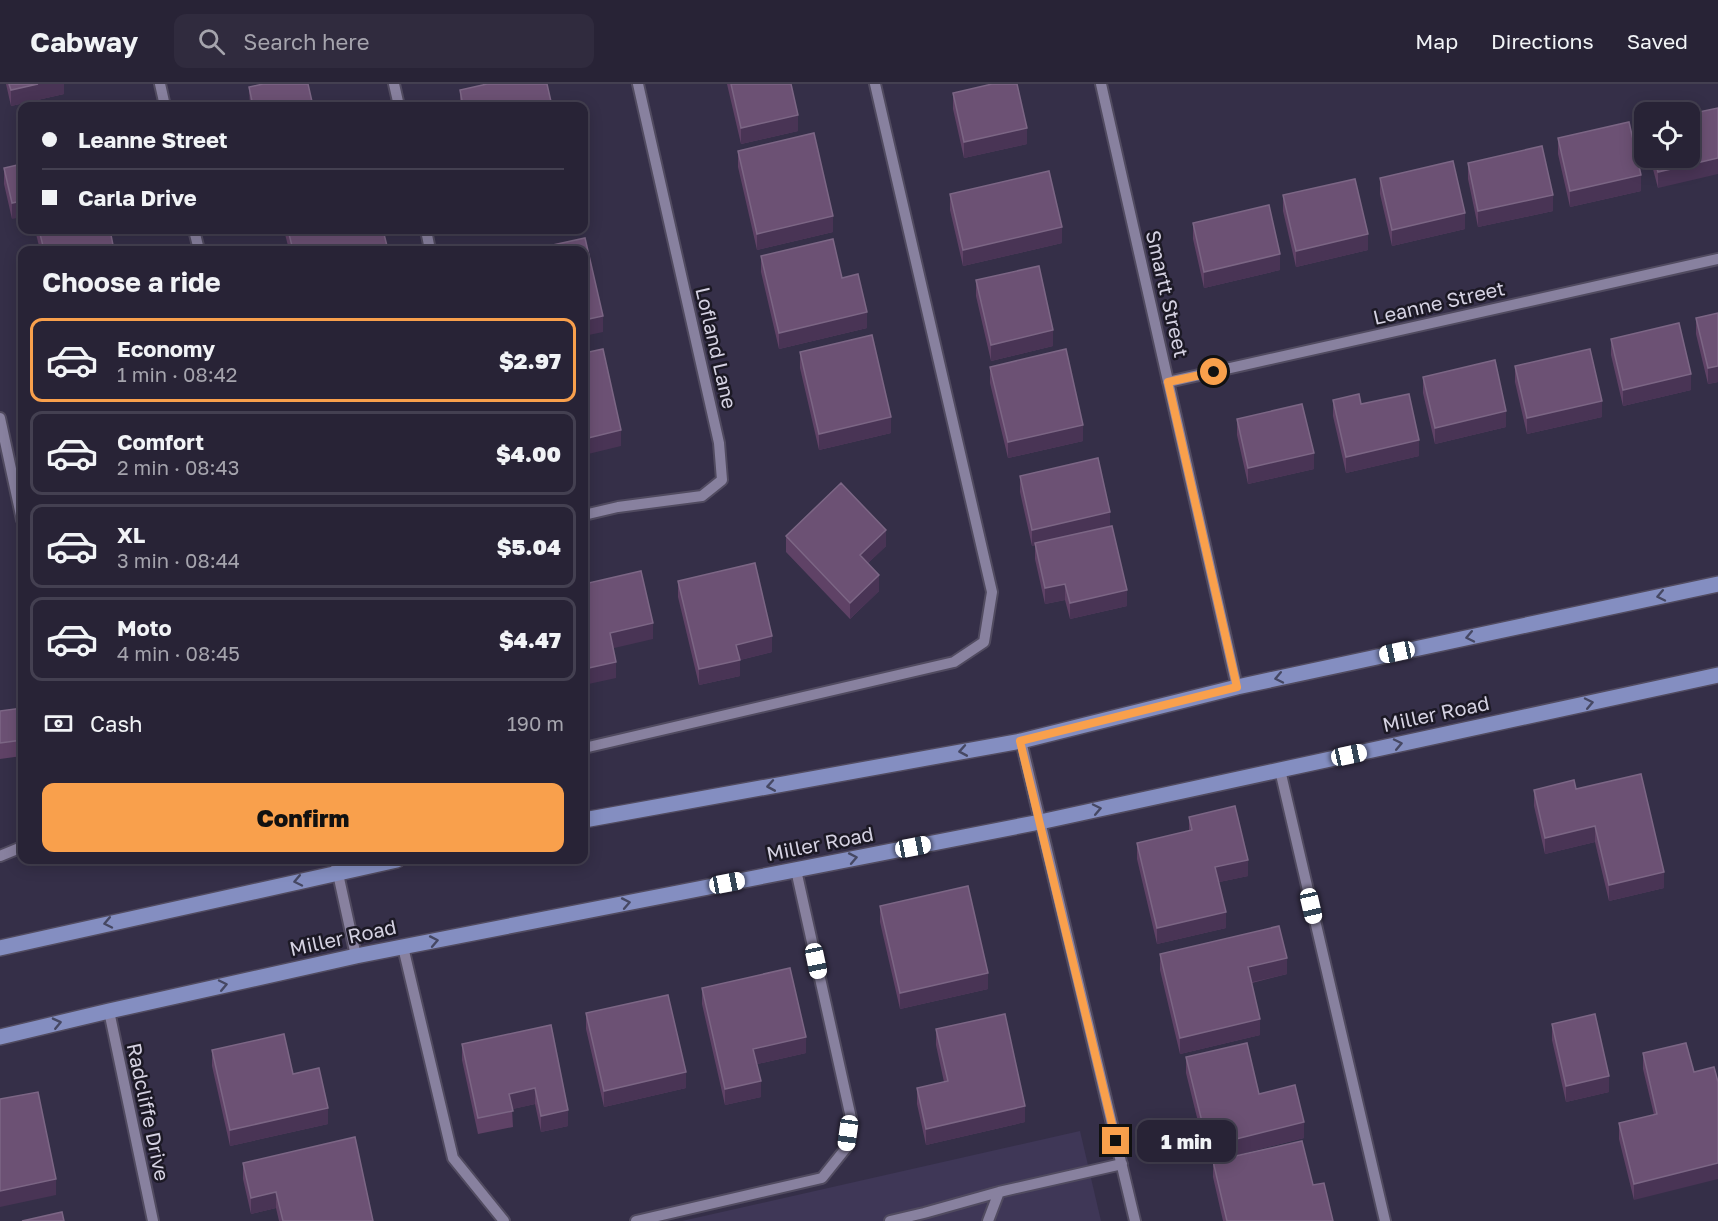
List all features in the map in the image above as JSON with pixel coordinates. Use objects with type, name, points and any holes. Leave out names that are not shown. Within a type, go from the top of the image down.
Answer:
[{"type":"main road","points":[[588,819],[1020,741],[1237,687],[1718,584]]},
{"type":"main road","name":"Miller Road","points":[[0,1037],[356,956],[1040,822],[1718,675]]},
{"type":"main road","points":[[0,948],[337,866],[357,864]]},
{"type":"street","points":[[160,84],[164,102]]},
{"type":"street","points":[[394,84],[398,102]]},
{"type":"street","name":"Lofland Lane","points":[[588,514],[618,507],[702,496],[722,480],[719,443],[638,84]]},
{"type":"street","points":[[588,747],[954,662],[984,642],[992,592],[875,84]]},
{"type":"street","name":"Smartt Street","points":[[1101,84],[1237,687]]},
{"type":"street","name":"Leanne Street","points":[[1168,382],[1718,259]]},
{"type":"street","points":[[0,418],[18,501]]},
{"type":"street","points":[[1020,741],[1135,1221]]},
{"type":"street","points":[[1280,770],[1385,1221]]},
{"type":"street","points":[[0,856],[18,849]]},
{"type":"street","points":[[337,866],[356,956]]},
{"type":"street","points":[[636,1221],[822,1178],[846,1148],[851,1118],[796,870]]},
{"type":"street","points":[[403,947],[453,1158],[504,1221]]},
{"type":"street","name":"Radcliffe Drive","points":[[109,1011],[153,1221]]},
{"type":"street","points":[[890,1221],[999,1192],[1122,1164]]},
{"type":"street","points":[[987,1221],[999,1192]]},
{"type":"shaded area","points":[[1080,1131],[1101,1221],[682,1221]]},
{"type":"building","points":[[9,84],[38,84],[11,90]]},
{"type":"building","points":[[263,84],[308,84],[312,102],[252,102],[249,87]]},
{"type":"building","points":[[487,84],[547,84],[551,102],[462,102],[460,90]]},
{"type":"building","points":[[731,84],[791,84],[798,115],[741,128]]},
{"type":"building","points":[[992,84],[1017,84],[1027,128],[964,142],[953,93]]},
{"type":"building","points":[[1718,108],[1718,158],[1700,162],[1700,112]]},
{"type":"building","points":[[1629,122],[1634,144],[1634,168],[1639,168],[1641,175],[1570,191],[1558,138]]},
{"type":"building","points":[[814,133],[833,216],[757,234],[738,151]]},
{"type":"building","points":[[1542,146],[1553,195],[1478,211],[1468,163]]},
{"type":"building","points":[[1453,161],[1465,213],[1392,230],[1380,178]]},
{"type":"building","points":[[18,165],[18,202],[12,203],[4,168]]},
{"type":"building","points":[[1657,168],[1675,168],[1658,172]]},
{"type":"building","points":[[1049,171],[1062,227],[963,250],[950,194]]},
{"type":"building","points":[[1355,179],[1368,234],[1296,251],[1283,195]]},
{"type":"building","points":[[1269,205],[1280,254],[1204,272],[1193,223]]},
{"type":"building","points":[[40,234],[111,234],[113,246],[43,246]]},
{"type":"building","points":[[289,234],[384,234],[387,246],[292,246]]},
{"type":"building","points":[[585,238],[587,246],[548,246]]},
{"type":"building","points":[[833,239],[842,278],[858,274],[867,312],[779,333],[761,256]]},
{"type":"building","points":[[588,251],[603,316],[588,319]]},
{"type":"building","points":[[1039,266],[1053,330],[991,345],[976,280]]},
{"type":"building","points":[[1718,313],[1718,366],[1708,368],[1696,318]]},
{"type":"building","points":[[1679,323],[1691,374],[1623,390],[1611,339]]},
{"type":"building","points":[[872,335],[891,417],[819,434],[800,352]]},
{"type":"building","points":[[603,349],[621,430],[588,438],[588,352]]},
{"type":"building","points":[[1066,349],[1083,425],[1008,442],[990,367]]},
{"type":"building","points":[[1590,349],[1602,401],[1527,418],[1515,366]]},
{"type":"building","points":[[1495,360],[1506,411],[1435,428],[1423,377]]},
{"type":"building","points":[[1359,394],[1361,404],[1409,394],[1419,440],[1346,457],[1333,400]]},
{"type":"building","points":[[1302,404],[1314,453],[1248,468],[1237,419]]},
{"type":"building","points":[[1098,458],[1110,512],[1032,530],[1020,476]]},
{"type":"building","points":[[841,483],[886,530],[860,555],[879,575],[850,603],[786,536]]},
{"type":"building","points":[[1112,526],[1127,590],[1070,603],[1065,584],[1045,588],[1035,543]]},
{"type":"building","points":[[755,563],[772,636],[736,645],[740,660],[699,669],[678,581]]},
{"type":"building","points":[[641,571],[653,623],[610,633],[616,662],[588,668],[588,583]]},
{"type":"building","points":[[18,709],[18,741],[0,743],[0,711]]},
{"type":"building","points":[[1641,774],[1664,872],[1609,885],[1595,826],[1545,838],[1534,790],[1574,780],[1576,789]]},
{"type":"building","points":[[1235,806],[1248,860],[1215,867],[1226,912],[1157,928],[1137,843],[1192,830],[1189,817]]},
{"type":"building","points":[[968,886],[988,973],[900,993],[880,906]]},
{"type":"building","points":[[1279,926],[1287,958],[1248,967],[1260,1019],[1180,1038],[1160,954]]},
{"type":"building","points":[[790,968],[806,1037],[753,1049],[761,1081],[725,1089],[702,988]]},
{"type":"building","points":[[668,995],[686,1072],[604,1091],[586,1013]]},
{"type":"building","points":[[1005,1014],[1025,1106],[926,1129],[917,1088],[948,1081],[936,1029]]},
{"type":"building","points":[[1595,1014],[1609,1076],[1566,1086],[1552,1024]]},
{"type":"building","points":[[551,1025],[568,1110],[541,1116],[535,1088],[509,1094],[513,1111],[478,1118],[462,1044]]},
{"type":"building","points":[[284,1034],[293,1074],[319,1068],[328,1108],[230,1130],[212,1050]]},
{"type":"building","points":[[1247,1043],[1259,1094],[1295,1085],[1304,1122],[1208,1146],[1186,1057]]},
{"type":"building","points":[[1686,1043],[1694,1072],[1714,1067],[1718,1082],[1718,1163],[1634,1184],[1619,1123],[1657,1114],[1643,1053]]},
{"type":"building","points":[[38,1092],[56,1179],[0,1191],[0,1099]]},
{"type":"building","points":[[355,1137],[373,1221],[283,1221],[276,1192],[251,1198],[243,1163]]},
{"type":"building","points":[[1302,1141],[1313,1185],[1324,1183],[1333,1221],[1227,1221],[1213,1161]]},
{"type":"building","points":[[62,1212],[64,1221],[22,1221]]},
{"type":"route","points":[[1116,1141],[1020,741],[1237,687],[1168,382],[1214,372]]}]
